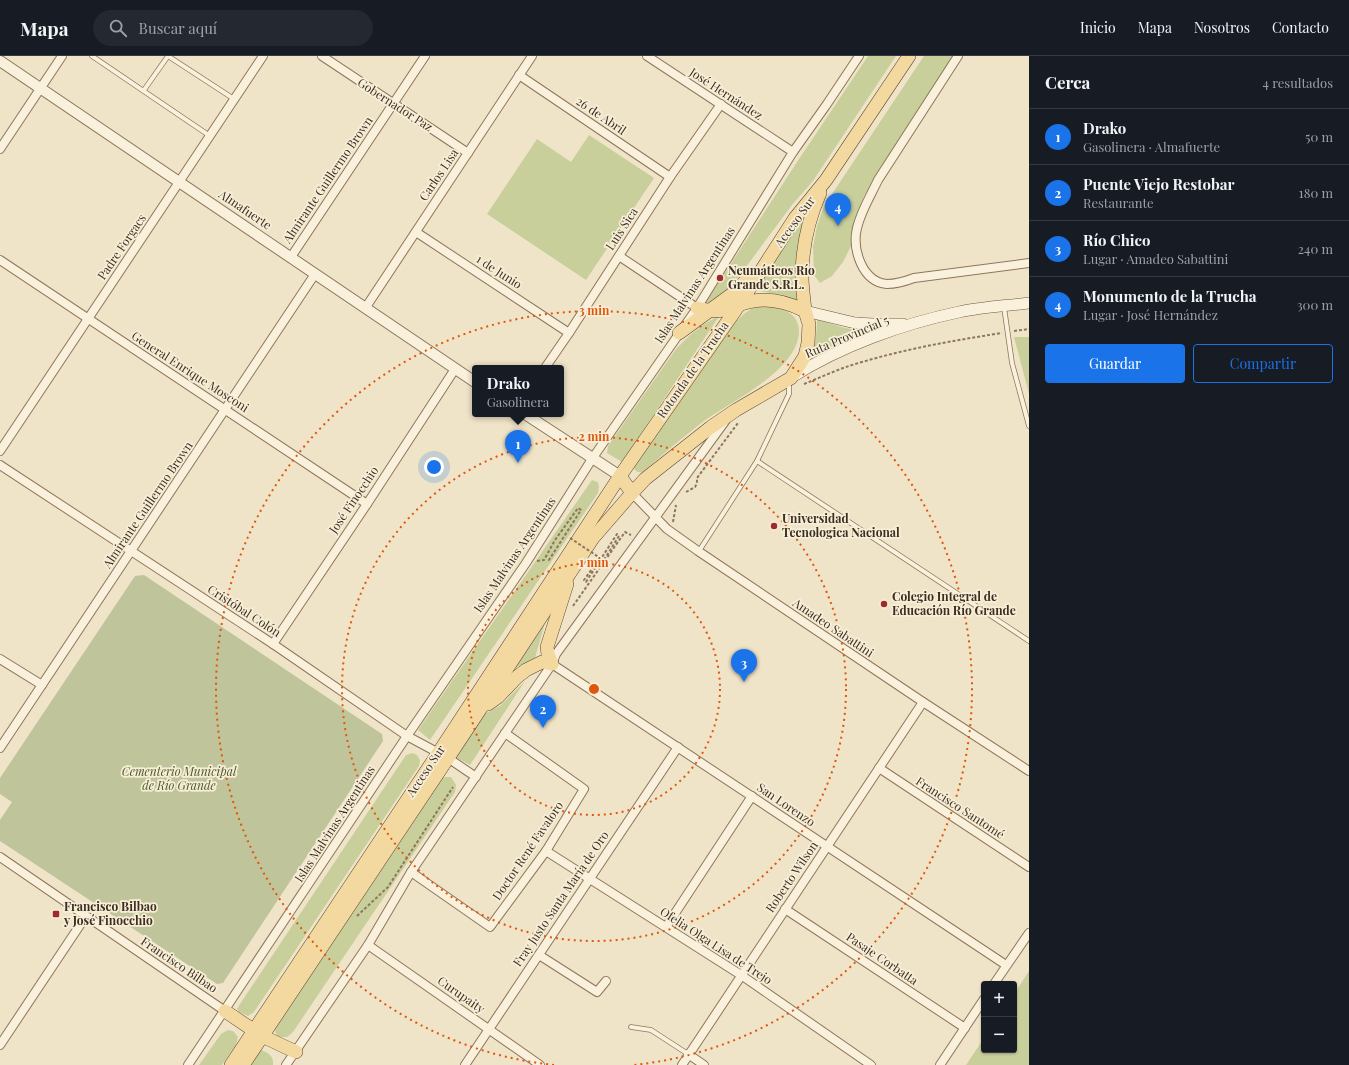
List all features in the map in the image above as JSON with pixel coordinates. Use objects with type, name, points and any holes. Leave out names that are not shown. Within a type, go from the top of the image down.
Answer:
[{"type":"main road","name":"Acceso Sur","points":[[739,305],[773,251],[796,218],[826,180],[908,56]]},
{"type":"main road","name":"Acceso Sur","points":[[805,311],[802,278],[803,258],[812,215],[826,180]]},
{"type":"main road","points":[[679,333],[735,292],[773,251]]},
{"type":"main road","points":[[620,476],[632,493],[650,474],[691,442],[737,416],[790,382],[805,356],[808,343],[809,324],[805,311],[785,302],[754,301],[723,310],[711,311],[697,308]]},
{"type":"main road","name":"Ruta Provincial 5","points":[[790,382],[811,365],[857,344],[915,323],[961,312],[1029,303]]},
{"type":"main road","name":"Rotonda de la Trucha","points":[[620,476],[739,305]]},
{"type":"main road","name":"Ruta Provincial 5","points":[[805,311],[855,323],[915,323]]},
{"type":"main road","name":"Acceso Sur","points":[[231,1065],[258,1034],[444,755],[620,476]]},
{"type":"main road","name":"Acceso Sur","points":[[444,755],[480,710],[593,538],[632,493]]},
{"type":"main road","points":[[552,664],[547,647],[566,589],[568,575]]},
{"type":"main road","points":[[480,710],[498,697],[517,677],[526,670],[542,662],[552,664]]},
{"type":"main road","points":[[225,1011],[258,1034],[296,1052]]},
{"type":"main road","name":"Acceso Sur","points":[[243,1065],[258,1034]]},
{"type":"street","points":[[0,150],[62,56]]},
{"type":"street","name":"Padre Forgacs","points":[[0,451],[263,56]]},
{"type":"street","name":"Gobernador Paz","points":[[322,56],[468,152]]},
{"type":"street","name":"Almirante Guillermo Brown","points":[[291,257],[425,56]]},
{"type":"street","name":"Carlos Lisa","points":[[366,307],[532,56]]},
{"type":"street","name":"José Hernández","points":[[647,56],[659,59],[721,104],[792,152]]},
{"type":"street","points":[[958,56],[878,180],[857,228],[855,243],[858,258],[874,280],[887,284],[899,283],[914,278],[928,276],[1029,264]]},
{"type":"street","name":"Islas Malvinas Argentinas","points":[[188,1065],[407,736],[526,563],[592,459],[697,308],[792,152],[827,104],[856,57]]},
{"type":"street","name":"Almafuerte","points":[[0,61],[180,181],[472,380]]},
{"type":"street","name":"26 de Abril","points":[[519,75],[670,177]]},
{"type":"street","name":"Luis Sica","points":[[547,365],[670,177],[721,104]]},
{"type":"street","name":"1 de Junio","points":[[416,232],[569,333]]},
{"type":"street","points":[[618,256],[697,308]]},
{"type":"street","name":"General Enrique Mosconi","points":[[0,260],[367,504]]},
{"type":"street","name":"Almirante Guillermo Brown","points":[[0,748],[315,274]]},
{"type":"street","name":"José Finocchio","points":[[272,644],[367,504],[455,369]]},
{"type":"street","points":[[286,1065],[368,945],[410,872],[552,664],[556,654],[724,423],[737,416]]},
{"type":"street","points":[[529,417],[620,476]]},
{"type":"street","name":"Cristóbal Colón","points":[[0,465],[272,644],[407,736],[444,755],[476,777]]},
{"type":"street","name":"Amadeo Sabattini","points":[[632,493],[666,529],[698,552],[1029,771]]},
{"type":"street","points":[[0,659],[42,685]]},
{"type":"street","name":"San Lorenzo","points":[[552,664],[1006,965]]},
{"type":"street","name":"Roberto Wilson","points":[[682,1065],[923,702]]},
{"type":"street","name":"Doctor René Favaloro","points":[[410,872],[490,926],[546,851],[584,789],[505,733]]},
{"type":"street","name":"Fray Justo Santa María de Oro","points":[[465,1065],[678,747]]},
{"type":"street","name":"Francisco Santomé","points":[[879,768],[1029,867]]},
{"type":"street","points":[[666,927],[752,796]]},
{"type":"street","name":"Ofelia Olga Lisa de Trejo","points":[[546,851],[741,976],[871,1065]]},
{"type":"street","name":"Francisco Bilbao","points":[[0,857],[225,1011]]},
{"type":"street","name":"Pasaje Corbatta","points":[[785,909],[965,1028]]},
{"type":"street","points":[[0,1045],[86,916]]},
{"type":"street","points":[[996,981],[1029,933]]},
{"type":"street","name":"Curupaity","points":[[368,945],[540,1065]]},
{"type":"street","points":[[538,955],[597,992],[606,981]]},
{"type":"street","points":[[940,1065],[981,1004]]},
{"type":"street","points":[[688,1054],[704,1065]]},
{"type":"lane","points":[[92,56],[210,136]]},
{"type":"lane","points":[[144,90],[168,56],[234,99]]},
{"type":"lane","points":[[1004,306],[1012,364],[1029,426]]},
{"type":"lane","points":[[698,552],[757,461],[789,394],[790,382]]},
{"type":"lane","points":[[757,461],[1029,641]]},
{"type":"lane","points":[[631,1027],[651,1030],[688,1054]]},
{"type":"path","points":[[790,382],[898,352],[947,341],[1029,329]]},
{"type":"path","points":[[684,495],[687,490],[695,487],[697,478],[737,416]]},
{"type":"path","points":[[666,529],[673,523],[677,504]]},
{"type":"path","points":[[555,540],[578,508],[581,510],[549,560],[552,562],[556,556]]},
{"type":"path","points":[[570,538],[600,558],[584,580],[586,582],[617,534],[619,536],[594,576],[625,532],[638,540]]},
{"type":"path","points":[[355,918],[388,887],[453,787]]},
{"type":"green space","points":[[868,56],[896,56],[813,181],[792,205],[734,283],[711,304],[704,305],[799,159]]},
{"type":"green space","points":[[924,56],[953,56],[864,196],[854,221],[852,244],[843,262],[832,276],[820,283],[814,275],[813,247],[817,226],[824,206]]},
{"type":"green space","points":[[589,135],[654,178],[586,280],[487,214],[537,139],[571,162]]},
{"type":"green space","points":[[813,204],[799,302],[788,296],[754,290]]},
{"type":"green space","points":[[765,305],[787,311],[798,323],[799,329],[797,344],[789,357],[763,382],[704,421],[643,472],[636,471],[634,464],[734,324],[748,311]]},
{"type":"green space","points":[[720,315],[622,462],[607,453],[608,446],[676,349],[704,324]]},
{"type":"green space","points":[[817,318],[842,327],[869,331],[808,358],[816,339]]},
{"type":"green space","points":[[1014,337],[1029,337],[1029,394]]},
{"type":"green space","points":[[592,480],[598,482],[598,493],[430,740],[418,730]]},
{"type":"green space","name":"Cementerio Municipal de Río Grande","points":[[144,575],[382,734],[383,741],[223,983],[217,984],[0,841],[0,820],[12,802],[0,794],[0,778],[135,576]]},
{"type":"green space","points":[[547,616],[535,658],[511,670]]},
{"type":"green space","points":[[525,681],[470,765],[457,758],[483,715],[501,705]]},
{"type":"green space","points":[[412,753],[417,755],[420,760],[419,766],[254,1012],[248,1016],[239,1012],[237,1009],[240,1004],[406,755]]},
{"type":"green space","points":[[444,777],[451,777],[456,785],[455,792],[293,1032],[287,1037],[277,1037],[275,1031],[276,1023],[439,780]]},
{"type":"green space","points":[[1029,971],[1029,1065],[966,1065],[981,1042],[981,1053],[1017,1053],[1017,989]]},
{"type":"green space","points":[[228,1030],[233,1031],[238,1037],[236,1045],[222,1065],[199,1065],[221,1034]]},
{"type":"green space","points":[[259,1049],[268,1053],[272,1059],[273,1065],[248,1065]]},
{"type":"place","name":"Monumento de la Trucha","points":[[838,226]]},
{"type":"place","name":"Neumáticos Río Grande S.R.L.","points":[[720,278]]},
{"type":"place","name":"Drako","points":[[518,463]]},
{"type":"place","name":"Universidad Tecnologica Nacional","points":[[774,526]]},
{"type":"place","name":"Colegio Integral de Educación Río Grande","points":[[884,604]]},
{"type":"place","name":"Río Chico","points":[[744,682]]},
{"type":"place","name":"Puente Viejo Restobar","points":[[543,728]]},
{"type":"place","name":"Francisco Bilbao y José Finocchio","points":[[56,914]]}]
